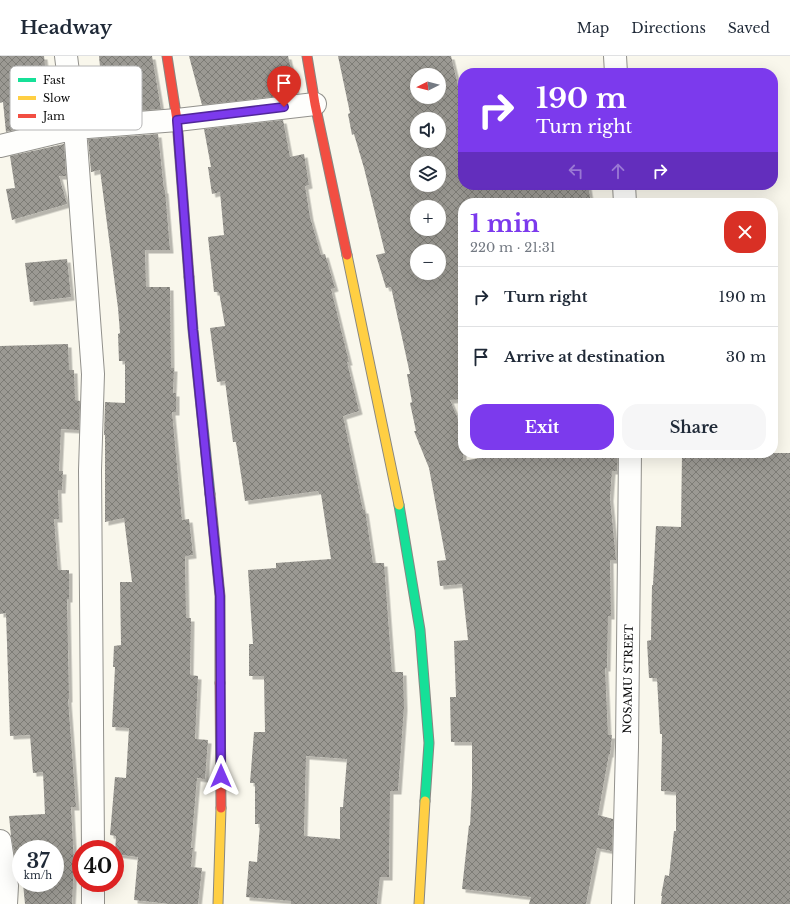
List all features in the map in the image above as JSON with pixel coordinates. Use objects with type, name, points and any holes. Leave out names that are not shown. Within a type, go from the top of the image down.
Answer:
[{"type":"street","points":[[66,56],[67,66]]},
{"type":"street","points":[[167,56],[177,120],[193,330],[220,596],[221,822],[218,904]]},
{"type":"street","points":[[307,56],[315,104],[402,523],[420,630],[429,743],[419,904]]},
{"type":"street","points":[[615,56],[616,68]]},
{"type":"street","points":[[142,123],[315,104]]},
{"type":"street","points":[[0,146],[67,130]]},
{"type":"street","points":[[75,130],[93,374],[90,478],[93,840]]},
{"type":"street","name":"NOSAMU STREET","points":[[623,904],[627,747],[630,458]]},
{"type":"street","points":[[0,840],[7,886],[6,904]]},
{"type":"street","points":[[93,892],[93,904]]},
{"type":"building","points":[[0,56],[44,56],[45,66],[10,66],[10,130],[14,130],[6,132],[3,102],[0,103]]},
{"type":"building","points":[[99,56],[152,56],[161,109],[142,110],[142,66],[100,66]]},
{"type":"building","points":[[189,56],[288,56],[296,90],[279,94],[279,96],[202,105]]},
{"type":"building","points":[[338,56],[451,56],[458,86],[458,190],[589,190],[590,198],[458,198],[458,399],[450,400],[458,419],[458,458],[463,458],[463,461],[480,458],[618,458],[617,471],[612,471],[610,498],[616,560],[610,560],[611,616],[608,616],[607,668],[605,668],[608,735],[612,735],[610,754],[598,815],[613,819],[612,851],[597,848],[586,904],[529,904],[531,897],[462,889],[469,825],[470,826],[472,742],[451,742],[450,697],[456,697],[454,641],[468,640],[462,584],[440,586],[437,561],[446,560],[429,468],[414,431],[416,431],[410,403],[412,402],[407,374],[410,374],[391,287],[386,288],[376,255],[385,253],[364,168],[354,134],[352,135],[348,114],[350,113]]},
{"type":"building","points":[[283,120],[290,157],[304,154],[309,185],[305,186],[310,217],[321,255],[325,254],[335,288],[331,289],[349,362],[347,362],[359,411],[343,416],[363,510],[365,510],[373,563],[384,563],[392,672],[403,672],[404,707],[398,791],[390,791],[389,877],[380,877],[377,904],[291,904],[291,901],[246,897],[249,861],[257,862],[260,824],[255,824],[255,783],[250,783],[254,732],[265,732],[264,676],[249,676],[249,644],[253,644],[248,570],[276,568],[276,563],[331,559],[321,494],[319,494],[318,491],[245,501],[236,442],[233,442],[225,381],[217,382],[210,328],[225,326],[219,292],[214,292],[208,237],[224,235],[220,192],[212,194],[208,167],[211,167],[204,129]],"holes":[[[306,756],[347,759],[343,807],[340,807],[340,839],[304,836]]]},
{"type":"building","points":[[158,134],[165,190],[170,250],[145,250],[146,287],[170,287],[171,368],[174,368],[173,393],[176,393],[176,412],[172,412],[182,520],[189,519],[193,555],[185,556],[186,618],[191,618],[190,675],[198,676],[195,739],[208,740],[205,779],[197,778],[191,848],[193,848],[191,867],[202,868],[198,904],[170,904],[134,900],[138,857],[124,855],[124,840],[116,840],[116,836],[110,835],[115,777],[126,778],[129,728],[112,727],[115,667],[113,667],[114,646],[121,645],[120,582],[132,582],[124,518],[105,522],[105,402],[125,403],[125,361],[119,361],[118,334],[120,333],[118,308],[100,170],[91,172],[88,139]]},
{"type":"building","points":[[64,144],[66,176],[59,176],[67,204],[12,220],[6,189],[15,188],[10,156]]},
{"type":"building","points":[[67,259],[71,297],[30,302],[25,263]]},
{"type":"building","points":[[68,344],[69,370],[74,370],[75,400],[80,401],[79,430],[61,429],[59,471],[63,471],[62,490],[58,490],[59,519],[54,519],[58,570],[69,570],[69,599],[67,599],[68,699],[76,807],[71,807],[73,840],[72,904],[25,904],[24,892],[64,892],[64,840],[12,840],[12,842],[11,836],[9,816],[45,814],[43,772],[33,773],[30,735],[10,736],[6,613],[0,614],[0,346]]},
{"type":"building","points":[[778,453],[790,453],[790,904],[661,904],[665,875],[669,876],[674,831],[676,831],[676,792],[661,791],[662,734],[660,734],[657,678],[649,678],[647,641],[651,640],[652,585],[656,526],[681,527],[682,458],[778,458]]},
{"type":"traffic: fast","points":[[189,277],[210,494]]},
{"type":"traffic: fast","points":[[399,505],[420,630],[429,743],[425,801]]},
{"type":"traffic: slow","points":[[347,255],[399,505]]},
{"type":"traffic: slow","points":[[210,494],[220,596],[220,683]]},
{"type":"traffic: slow","points":[[419,904],[425,801]]},
{"type":"traffic: slow","points":[[218,904],[221,808]]},
{"type":"traffic: jam","points":[[167,56],[177,120],[189,277]]},
{"type":"traffic: jam","points":[[307,56],[315,104],[347,255]]},
{"type":"traffic: jam","points":[[220,683],[221,808]]},
{"type":"route","points":[[221,776],[220,596],[193,330],[177,120],[284,107]]}]
